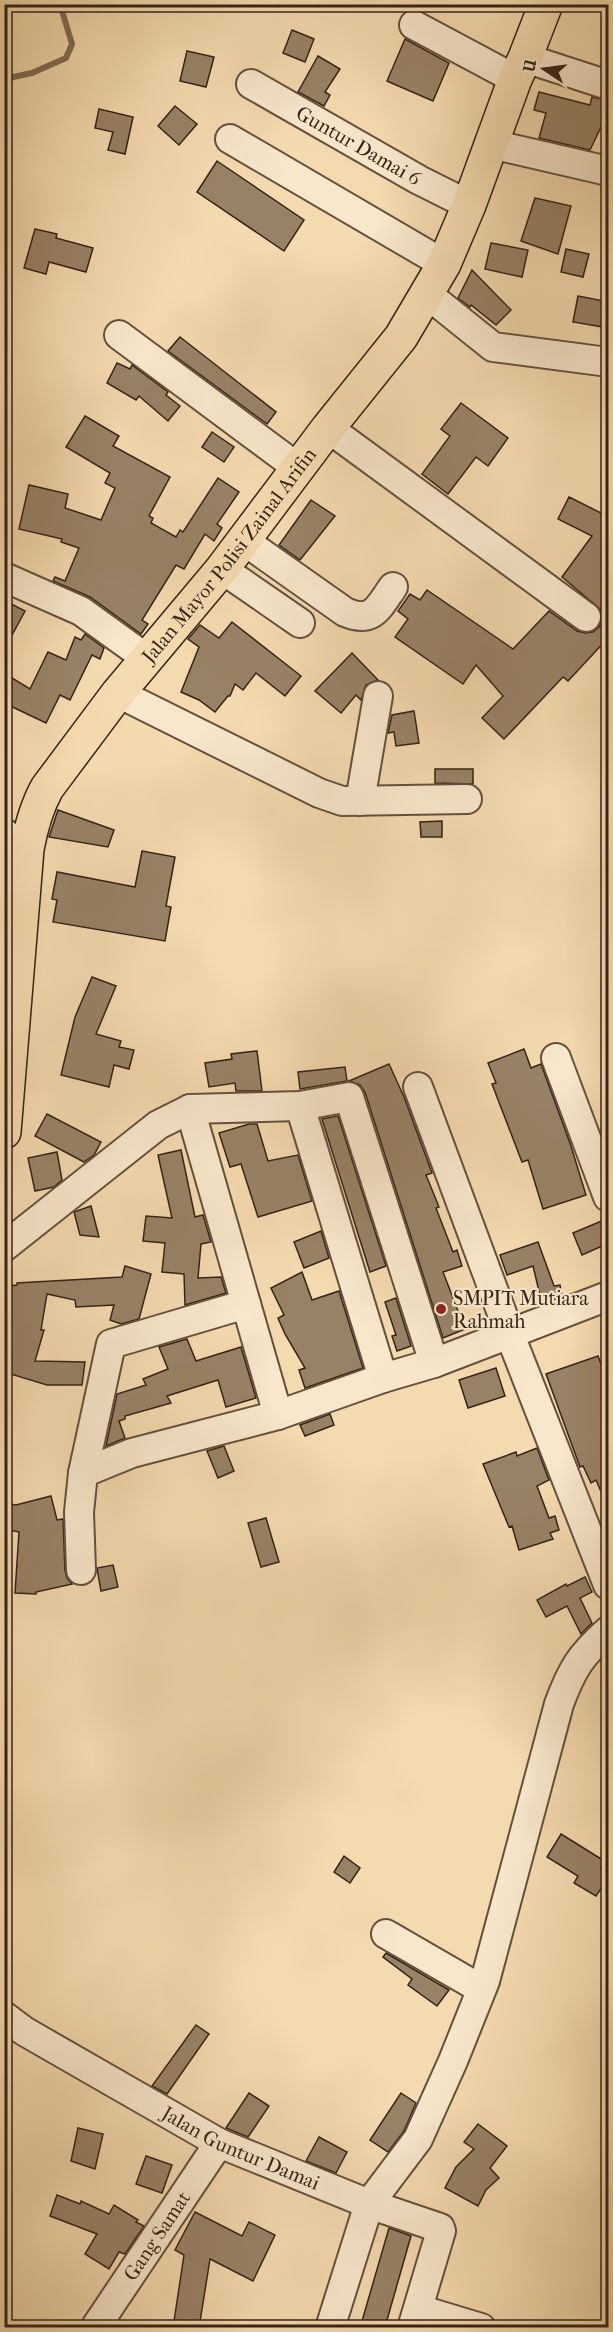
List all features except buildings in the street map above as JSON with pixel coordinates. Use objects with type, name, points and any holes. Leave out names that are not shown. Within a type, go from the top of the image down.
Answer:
[{"type":"main road","name":"Jalan Mayor Polisi Zainal Arifin","points":[[4,1132],[16,841],[33,819],[47,788],[118,693],[222,569],[297,468],[401,338],[444,264],[546,4]]},
{"type":"street","points":[[414,25],[520,69],[609,85]]},
{"type":"street","name":"Guntur Damai 6","points":[[251,84],[418,180],[469,205]]},
{"type":"street","points":[[230,139],[444,264]]},
{"type":"street","points":[[492,144],[609,171]]},
{"type":"street","points":[[427,294],[493,347],[609,362]]},
{"type":"street","points":[[119,335],[297,468]]},
{"type":"street","points":[[328,428],[586,617]]},
{"type":"street","points":[[243,540],[345,612],[355,616],[364,617],[374,614],[393,587]]},
{"type":"street","points":[[222,569],[300,623]]},
{"type":"street","points":[[4,576],[81,612],[146,658]]},
{"type":"street","points":[[118,693],[319,793],[342,801],[467,799]]},
{"type":"street","points":[[360,801],[378,696]]},
{"type":"street","points":[[556,1058],[609,1197]]},
{"type":"street","points":[[418,1088],[510,1335],[609,1585]]},
{"type":"street","points":[[4,1247],[158,1125],[190,1109],[300,1106],[350,1097],[435,1363]]},
{"type":"street","points":[[300,1106],[383,1378]]},
{"type":"street","points":[[190,1109],[278,1415]]},
{"type":"street","points":[[83,1473],[132,1453],[278,1415],[383,1378],[435,1363],[609,1296]]},
{"type":"street","points":[[81,1570],[79,1512],[83,1473],[111,1344],[246,1304]]},
{"type":"street","points":[[330,2328],[369,2204],[418,2139],[453,2061],[481,1989],[559,1704],[576,1664],[609,1631]]},
{"type":"street","points":[[386,1934],[481,1989]]},
{"type":"street","name":"Jalan Guntur Damai","points":[[4,2016],[24,2031],[219,2143],[369,2204],[440,2228],[415,2318]]},
{"type":"street","name":"Gang Samat","points":[[96,2328],[219,2143]]},
{"type":"street","points":[[415,2318],[481,2328]]},
{"type":"waterway","points":[[4,79],[32,73],[66,58],[72,44],[60,4]]},
{"type":"place","name":"SMPIT Mutiara Rahmah","points":[[441,1309]]}]
